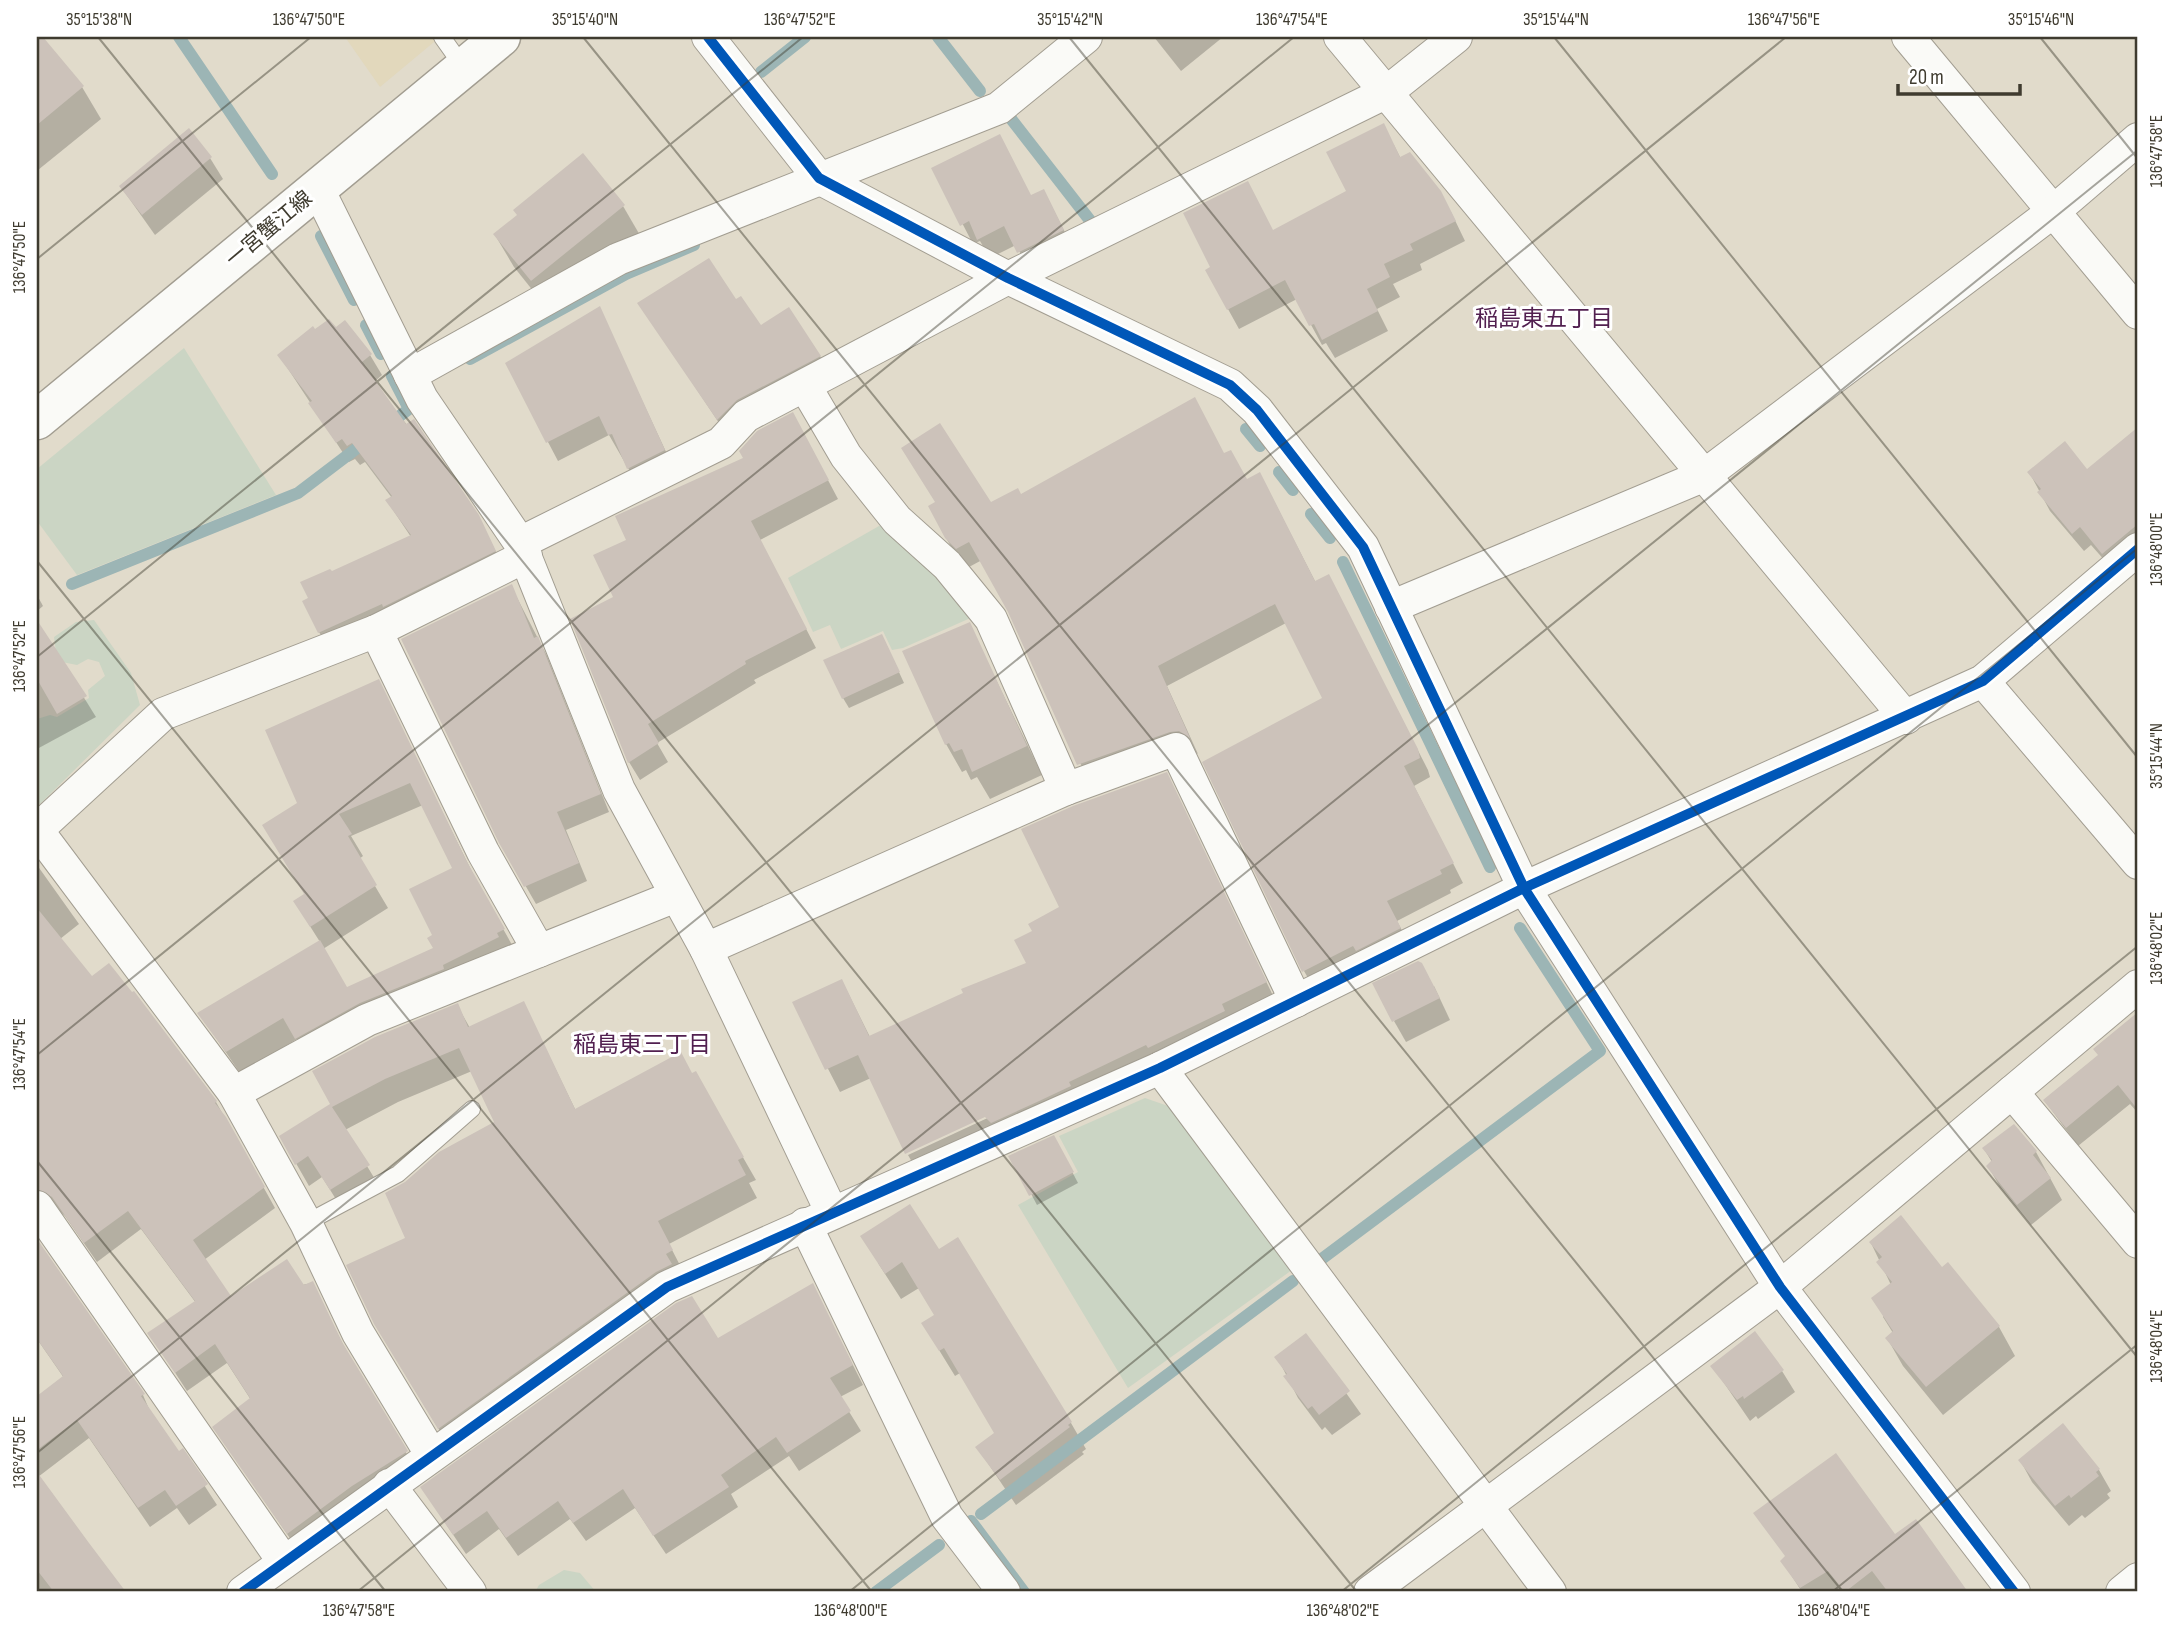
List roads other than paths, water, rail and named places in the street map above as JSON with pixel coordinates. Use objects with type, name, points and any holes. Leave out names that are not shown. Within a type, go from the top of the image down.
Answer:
[{"type":"main road","name":"一宮蟹江線","points":[[37,420],[501,37]]},
{"type":"street","points":[[708,37],[819,178],[1008,278],[1230,385],[1257,410],[1363,547],[1524,888],[1780,1287],[2014,1592]]},
{"type":"street","points":[[410,375],[618,258],[999,108],[1086,37]]},
{"type":"street","points":[[1340,37],[1906,718]]},
{"type":"street","points":[[431,1454],[358,1333],[306,1223],[234,1093],[37,833],[163,714],[376,631],[721,443],[747,416],[1008,278],[1387,92],[1456,37]]},
{"type":"street","points":[[1908,37],[2138,313]]},
{"type":"street","points":[[1391,607],[1705,475],[2054,212],[2138,139]]},
{"type":"street","points":[[318,189],[422,399],[523,550],[619,790],[706,950],[947,1517],[1004,1592]]},
{"type":"street","points":[[804,386],[846,456],[897,520],[947,565],[991,619],[1066,789]]},
{"type":"street","points":[[243,1592],[667,1286],[1160,1068],[1524,888],[1983,681],[2138,549]]},
{"type":"street","points":[[376,631],[483,852],[539,951]]},
{"type":"street","points":[[1983,681],[2138,863]]},
{"type":"street","points":[[706,950],[1066,789],[1176,749],[1296,1001]]},
{"type":"street","points":[[234,1093],[367,1020],[676,896]]},
{"type":"street","points":[[1370,1592],[1780,1287],[2138,986]]},
{"type":"street","points":[[1160,1068],[1550,1592]]},
{"type":"street","points":[[2012,1092],[2138,1242]]},
{"type":"street","points":[[37,1207],[284,1562]]},
{"type":"street","points":[[390,1485],[470,1592]]},
{"type":"street","points":[[2122,1592],[2138,1579]]},
{"type":"lane","points":[[442,37],[464,68]]},
{"type":"lane","points":[[306,1223],[398,1174],[472,1109]]},
{"type":"waterway","points":[[179,37],[272,174]]},
{"type":"waterway","points":[[761,72],[805,37]]},
{"type":"waterway","points":[[938,37],[980,91]]},
{"type":"waterway","points":[[1005,111],[1092,223]]},
{"type":"waterway","points":[[321,236],[354,300]]},
{"type":"waterway","points":[[470,359],[626,274],[694,245]]},
{"type":"waterway","points":[[366,325],[381,354]]},
{"type":"waterway","points":[[389,424],[409,409],[392,376]]},
{"type":"waterway","points":[[1246,429],[1260,446]]},
{"type":"waterway","points":[[72,584],[298,493],[369,439]]},
{"type":"waterway","points":[[1279,472],[1293,490]]},
{"type":"waterway","points":[[1311,514],[1330,538]]},
{"type":"waterway","points":[[1343,562],[1490,867]]},
{"type":"waterway","points":[[1323,1258],[1600,1051],[1520,928]]},
{"type":"waterway","points":[[981,1514],[1293,1281]]},
{"type":"waterway","points":[[971,1521],[1024,1592]]},
{"type":"waterway","points":[[876,1592],[939,1545]]},
{"type":"district","name":"稲島東五丁目","points":[[1544,319]]},
{"type":"district","name":"稲島東三丁目","points":[[642,1045]]}]
